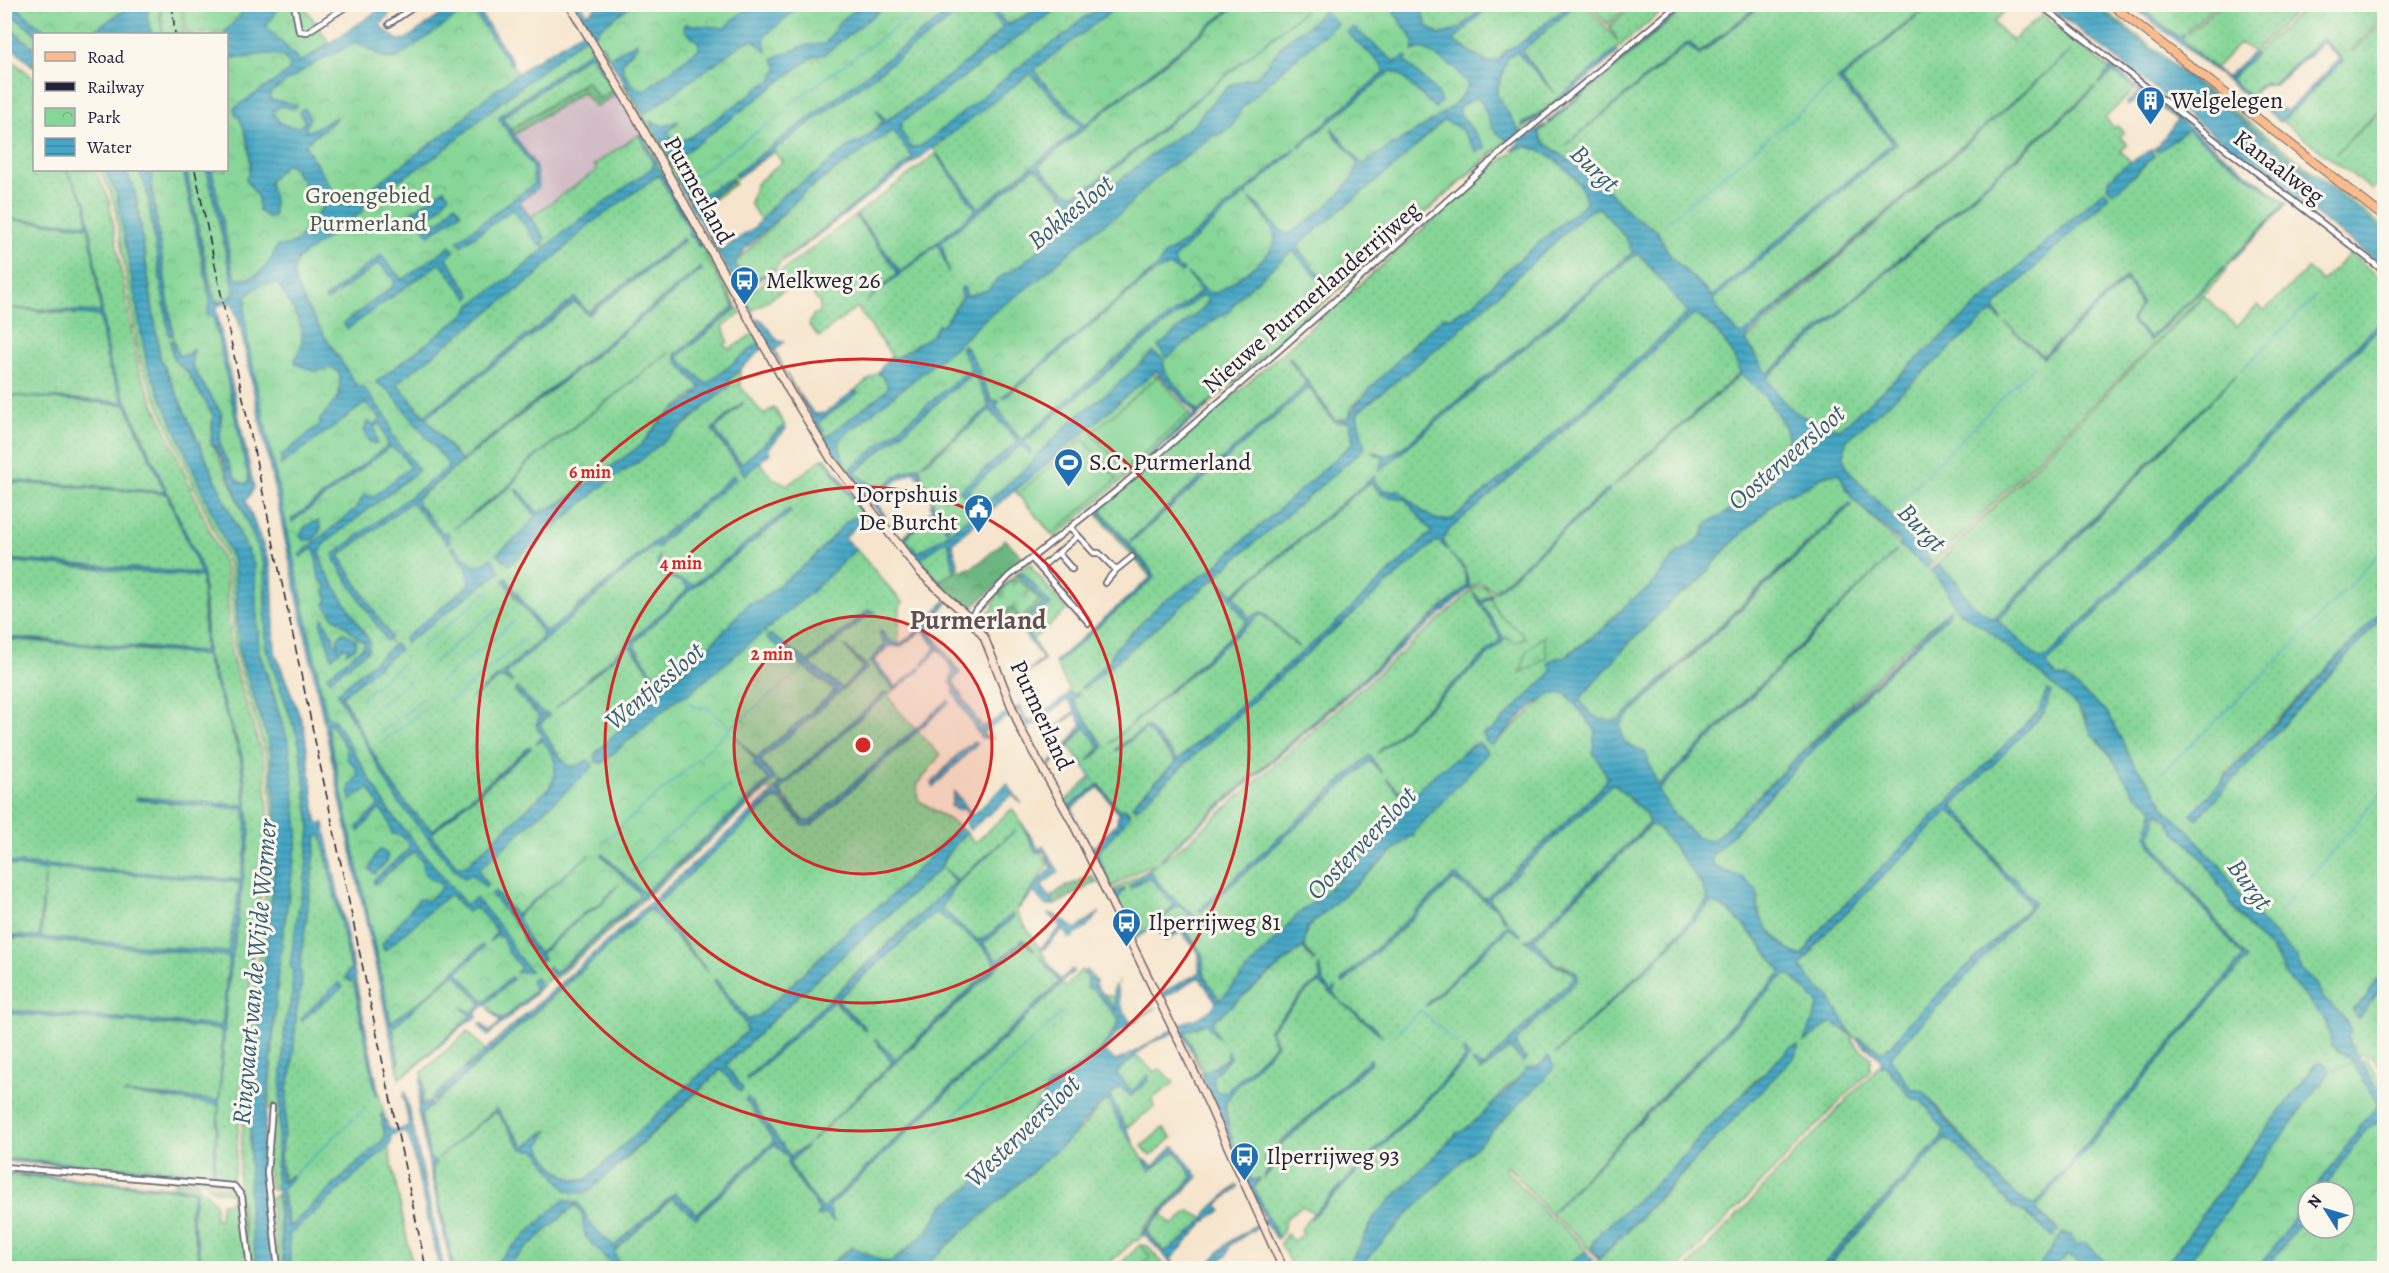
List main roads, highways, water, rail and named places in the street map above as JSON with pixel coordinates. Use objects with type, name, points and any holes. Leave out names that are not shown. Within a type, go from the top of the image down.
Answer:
[{"type":"main road","points":[[2111,4],[2385,218]]},
{"type":"water","points":[[488,4],[496,5],[482,16],[513,62],[510,64],[475,14]]},
{"type":"water","points":[[753,4],[801,5],[766,35],[764,40],[767,52],[753,40],[742,44],[645,114],[600,45],[610,57],[637,42],[637,46],[624,61],[623,69],[633,85],[639,90],[644,90],[699,49],[699,43],[684,30],[685,24],[725,28]]},
{"type":"water","points":[[4,5],[15,5],[31,20],[52,33],[36,33],[5,10]]},
{"type":"water","points":[[131,5],[149,5],[147,16],[152,33],[90,33]]},
{"type":"water","points":[[239,5],[281,5],[266,26],[301,62],[387,5],[396,5],[380,26],[398,40],[406,39],[455,5],[473,5],[397,58],[387,59],[356,42],[310,66],[270,93],[270,99],[297,105],[294,109],[281,106],[273,111],[277,119],[287,126],[301,126],[305,121],[299,112],[304,108],[310,118],[306,128],[307,132],[337,117],[306,144],[336,196],[343,201],[353,202],[466,117],[472,108],[533,62],[589,28],[574,5],[582,5],[587,14],[599,5],[632,5],[599,29],[598,33],[586,36],[437,156],[365,202],[362,212],[298,259],[294,277],[303,300],[357,386],[363,387],[388,419],[392,435],[419,470],[324,544],[320,554],[325,571],[370,642],[368,650],[330,680],[327,676],[363,647],[365,642],[333,617],[325,604],[328,599],[324,590],[327,587],[319,579],[315,550],[313,548],[301,557],[299,555],[355,509],[365,494],[373,497],[410,467],[400,453],[390,447],[292,522],[291,520],[388,445],[380,423],[375,426],[377,444],[370,442],[364,431],[367,421],[374,425],[381,419],[366,403],[281,465],[281,456],[321,423],[319,421],[339,396],[340,375],[334,368],[314,371],[296,364],[295,359],[300,349],[302,330],[295,312],[278,284],[261,284],[247,296],[245,311],[248,344],[327,717],[334,719],[389,811],[466,905],[476,898],[508,936],[512,948],[530,971],[516,973],[521,968],[508,952],[502,937],[498,935],[489,942],[497,931],[476,907],[467,912],[450,894],[384,951],[382,944],[419,899],[428,900],[441,889],[442,885],[425,874],[423,861],[414,851],[375,884],[373,881],[408,850],[409,844],[401,835],[392,834],[388,819],[380,809],[359,831],[357,827],[379,805],[369,788],[351,800],[350,786],[358,776],[355,766],[347,759],[346,747],[330,723],[327,724],[391,1022],[429,994],[482,945],[484,947],[457,972],[482,999],[486,1000],[511,977],[513,979],[476,1013],[477,1018],[470,1020],[406,1075],[471,1016],[461,1007],[473,1013],[482,1004],[454,973],[393,1027],[399,1063],[396,1063],[239,322],[232,303],[219,305],[216,309],[254,488],[246,501],[269,561],[272,576],[275,652],[304,727],[317,824],[324,823],[379,1094],[376,1094],[354,984],[345,978],[351,968],[321,834],[317,836],[300,968],[302,980],[280,1155],[282,1182],[291,1175],[292,1177],[282,1190],[287,1224],[289,1227],[385,1138],[381,1115],[384,1114],[389,1129],[404,1128],[409,1124],[403,1096],[405,1092],[444,1268],[439,1268],[409,1136],[403,1132],[391,1135],[391,1144],[289,1235],[290,1268],[284,1268],[276,1172],[285,1024],[292,996],[293,971],[290,965],[305,882],[310,826],[299,741],[266,648],[265,566],[222,459],[216,447],[211,444],[213,415],[188,373],[174,360],[170,341],[173,341],[179,356],[188,354],[192,349],[194,351],[193,368],[221,413],[220,446],[237,481],[246,484],[249,481],[214,319],[207,315],[210,300],[183,171],[186,171],[210,285],[216,302],[230,299],[235,292],[207,171],[212,171],[233,272],[238,279],[258,274],[268,264],[277,246],[289,246],[298,240],[328,200],[328,195],[308,190],[291,165],[285,165],[269,182],[274,200],[274,216],[270,219],[259,211],[258,198],[246,179],[250,165],[246,135],[234,108],[287,73],[290,67],[286,59],[279,55],[243,58],[228,56],[228,33],[224,33],[242,13]]},
{"type":"water","points":[[862,5],[887,5],[825,54],[813,57],[682,155],[681,167],[688,193],[687,199],[677,182],[679,175],[650,121],[664,126],[679,121],[668,132],[675,144],[692,136],[772,79],[778,69],[773,58],[807,45],[825,44],[840,21]]},
{"type":"water","points":[[958,5],[970,5],[737,177],[735,174]]},
{"type":"water","points":[[986,5],[992,5],[1007,25],[1045,5],[1062,5],[902,122],[900,129],[911,148],[921,146],[1033,56],[1069,32],[1080,20],[1107,5],[1120,5],[1035,69],[1039,77],[1085,125],[1237,5],[1042,162],[1039,166],[1045,173],[1060,187],[1072,194],[1093,184],[1305,10],[1094,186],[1075,198],[1079,203],[1100,196],[1157,150],[1195,124],[1203,112],[1230,85],[1257,76],[1287,40],[1308,26],[1324,10],[1337,24],[1283,69],[1241,109],[1232,127],[1219,135],[1212,136],[1189,155],[1166,168],[1121,213],[1093,232],[1038,280],[986,318],[959,344],[841,438],[839,446],[844,461],[843,468],[794,387],[814,414],[825,413],[855,390],[858,393],[819,422],[826,437],[888,389],[886,381],[878,372],[891,356],[897,358],[933,334],[938,325],[943,325],[961,299],[961,288],[963,287],[967,296],[988,290],[997,279],[1021,265],[1056,234],[1075,206],[1036,169],[1033,169],[941,242],[949,273],[938,244],[867,301],[898,273],[857,215],[901,272],[976,210],[938,155],[979,208],[1081,127],[1030,74],[783,262],[913,158],[893,130],[806,191],[744,250],[735,263],[747,283],[776,269],[740,292],[689,202],[731,178],[732,180],[698,205],[706,229],[720,251],[754,228],[784,194],[817,173],[852,144],[862,141],[883,123],[876,109],[886,121],[947,78],[976,54],[1003,28]]},
{"type":"water","name":"Oosterveersloot","points":[[1389,5],[1419,5],[1428,27],[1439,35],[1459,29],[1485,5],[1490,5],[1453,41],[1487,62],[1500,60],[1504,52],[1521,43],[1569,5],[1575,5],[1522,51],[1555,93],[1517,52],[1508,57],[1496,93],[1524,139],[1545,124],[1539,132],[1542,141],[1600,183],[1630,213],[1657,231],[1671,257],[1712,296],[1891,144],[1892,141],[1837,80],[1930,5],[1841,80],[1897,143],[1713,300],[1717,309],[1741,336],[1820,271],[2071,51],[1748,336],[1746,341],[1767,374],[2096,88],[1767,378],[1781,398],[1797,413],[1817,423],[1840,429],[2104,190],[2109,196],[1998,303],[1995,309],[2001,320],[1992,312],[1846,441],[1844,458],[1847,469],[1926,553],[1932,564],[1927,567],[1900,546],[1901,543],[1852,498],[1839,474],[1826,474],[1809,486],[1781,497],[1724,551],[1700,581],[1688,591],[1679,594],[1628,644],[1580,699],[1595,717],[1612,721],[1619,720],[1850,503],[1851,505],[1620,724],[1624,742],[1645,752],[1658,787],[1897,550],[1659,790],[1667,805],[1690,831],[1706,840],[1714,840],[1950,609],[1948,616],[1875,685],[1711,857],[1714,867],[1741,877],[1756,889],[1758,908],[1764,922],[1782,944],[1802,956],[1832,917],[2039,711],[2047,690],[2051,692],[2044,713],[1952,806],[1972,826],[2002,870],[2017,881],[2035,903],[1890,1057],[1910,1088],[1924,1092],[1995,1175],[2025,1201],[2035,1205],[2243,957],[2151,845],[2147,834],[2154,808],[2133,792],[2105,747],[2091,734],[2086,719],[2076,705],[1989,631],[1956,609],[1947,590],[1931,570],[1940,566],[1957,582],[1970,603],[1993,619],[2237,374],[1997,620],[2040,659],[2047,657],[2384,318],[2384,323],[2046,664],[2056,676],[2065,678],[2107,712],[2134,764],[2151,784],[2168,813],[2190,831],[2209,856],[2220,864],[2236,890],[2260,920],[2296,956],[2301,971],[2316,982],[2323,998],[2341,1014],[2351,1030],[2347,1040],[2384,1098],[2384,1129],[2377,1123],[2367,1128],[2330,1180],[2321,1180],[2360,1125],[2377,1107],[2377,1103],[2351,1059],[2332,1046],[2326,1021],[2284,973],[2275,951],[2256,936],[2235,910],[2202,858],[2174,831],[2168,820],[2158,811],[2151,834],[2152,841],[2247,959],[2037,1206],[2037,1213],[2059,1230],[2052,1237],[2024,1212],[2011,1206],[1962,1150],[1946,1138],[1825,1268],[1820,1268],[1941,1138],[1944,1130],[1920,1100],[1911,1098],[1885,1065],[1881,1067],[1881,1059],[1857,1040],[1859,1038],[1882,1052],[1895,1042],[1906,1025],[2029,907],[2026,898],[2001,872],[1969,827],[1949,810],[1822,937],[1801,966],[1809,979],[1829,996],[1852,1035],[1832,1022],[1804,1042],[1819,1004],[1790,975],[1783,976],[1551,1213],[1782,972],[1740,921],[1730,912],[1711,903],[1656,961],[1555,1054],[1660,954],[1708,900],[1701,883],[1660,830],[1654,825],[1649,826],[1534,939],[1555,964],[1576,971],[1578,980],[1517,1040],[1516,1046],[1526,1060],[1523,1062],[1510,1048],[1481,1071],[1472,1062],[1483,1067],[1573,979],[1574,974],[1551,963],[1524,940],[1529,940],[1649,823],[1645,813],[1613,783],[1489,899],[1507,920],[1505,922],[1497,909],[1454,880],[1343,983],[1341,981],[1452,878],[1456,876],[1485,899],[1601,788],[1608,778],[1593,752],[1595,729],[1566,693],[1556,693],[1536,703],[1493,745],[1487,743],[1483,734],[1491,731],[1548,676],[1552,669],[1548,664],[1551,660],[1567,656],[1604,628],[1631,600],[1648,589],[1679,551],[1702,536],[1707,524],[1770,485],[1789,444],[1787,431],[1765,396],[1741,374],[1613,486],[1740,373],[1723,339],[1709,324],[1694,314],[1449,530],[1443,540],[1448,550],[1438,541],[1434,543],[1263,692],[1136,809],[1132,805],[1176,762],[1146,729],[1116,751],[1116,749],[1147,726],[1178,760],[1328,630],[1432,532],[1405,499],[1382,495],[1371,483],[1365,486],[1234,595],[1249,618],[1262,612],[1299,647],[1262,614],[1260,615],[1110,743],[1247,622],[1220,584],[1222,583],[1233,594],[1374,476],[1374,481],[1385,491],[1398,490],[1430,516],[1445,521],[1452,519],[1529,456],[1688,313],[1642,257],[1637,254],[1378,472],[1384,458],[1371,451],[1389,456],[1405,446],[1633,252],[1625,237],[1599,208],[1589,211],[1448,340],[1360,410],[1357,415],[1365,448],[1218,574],[1218,580],[1215,578],[1084,689],[1081,688],[1109,661],[1115,649],[1159,605],[1214,567],[1353,443],[1350,421],[1334,421],[1311,390],[1307,389],[1132,541],[1130,540],[1301,390],[1306,382],[1289,357],[1335,420],[1349,418],[1375,383],[1443,317],[1451,317],[1474,304],[1502,274],[1586,203],[1580,185],[1557,161],[1530,147],[1512,150],[1520,141],[1515,135],[1509,141],[1495,131],[1477,97],[1459,107],[1459,112],[1486,148],[1477,152],[1460,128],[1444,120],[1396,165],[1298,245],[1297,248],[1329,285],[1326,287],[1294,252],[1291,252],[1241,295],[1228,313],[1217,318],[1167,358],[1158,347],[1206,305],[1208,300],[1204,294],[1131,351],[1024,442],[1032,452],[1030,454],[1021,445],[968,491],[981,507],[1031,464],[1038,454],[1080,413],[1108,393],[1153,352],[1164,359],[1164,371],[1198,412],[1210,405],[1141,466],[1138,465],[1196,414],[1156,371],[952,543],[958,563],[954,569],[948,542],[945,541],[920,559],[953,597],[936,615],[929,629],[960,673],[954,680],[955,685],[982,727],[1020,706],[1027,720],[1032,721],[1068,695],[1067,692],[1073,695],[1077,692],[1079,694],[1073,700],[1104,747],[1088,761],[1100,747],[1085,727],[1050,766],[1048,765],[1061,753],[1082,724],[1076,713],[1048,733],[1075,711],[1070,702],[1066,701],[1028,729],[1018,710],[983,732],[985,736],[994,739],[981,738],[953,692],[955,688],[950,682],[953,671],[941,651],[937,650],[924,666],[922,664],[936,647],[923,630],[900,647],[889,646],[874,661],[896,687],[920,667],[921,669],[895,690],[870,662],[884,645],[879,633],[881,631],[888,640],[898,645],[924,627],[935,611],[950,597],[897,536],[902,539],[932,510],[930,505],[933,503],[949,528],[946,530],[934,510],[905,539],[918,553],[950,533],[977,510],[960,490],[1018,441],[990,410],[922,464],[990,406],[973,373],[854,473],[879,489],[900,474],[918,466],[924,485],[914,471],[893,483],[874,500],[885,516],[883,518],[848,471],[971,368],[961,348],[964,345],[976,365],[991,401],[1000,402],[995,405],[1019,438],[1024,438],[1113,361],[1201,291],[1187,273],[1208,292],[1217,293],[1251,269],[1268,253],[1275,239],[1266,218],[1250,199],[1272,223],[1289,234],[1332,201],[1351,179],[1356,169],[1356,161],[1335,136],[1332,128],[1360,162],[1365,164],[1438,117],[1462,96],[1468,85],[1454,67],[1422,48],[1412,51],[1414,41]]},
{"type":"water","points":[[1759,5],[1762,5],[1699,55],[1687,45],[1566,145],[1687,43],[1690,42],[1699,53]]},
{"type":"water","points":[[2047,5],[2094,5],[2384,231],[2384,267]]},
{"type":"water","points":[[2142,9],[2177,37],[2184,34],[2182,41],[2226,78],[2253,52],[2256,54],[2230,79],[2251,97],[2249,98],[2140,12]]},
{"type":"water","points":[[1677,11],[1678,13],[1549,123],[1548,121]]},
{"type":"water","points":[[4,24],[33,47],[33,66],[5,42]]},
{"type":"water","points":[[1353,27],[1395,62],[1406,56],[1408,58],[1405,61],[1437,92],[1441,102],[1435,108],[1399,74],[1391,71],[1300,147],[1299,145],[1385,72],[1378,62],[1347,32]]},
{"type":"water","points":[[2323,38],[2343,61],[2280,122],[2257,102],[2269,112],[2279,107],[2287,111],[2340,59],[2324,42],[2275,85],[2263,85],[2254,91],[2263,83],[2273,84]]},
{"type":"water","points":[[592,49],[617,94],[590,54],[502,118],[535,165],[539,187],[520,202],[545,239],[543,245],[538,244],[513,209],[462,245],[457,241],[534,184],[532,166],[498,118]]},
{"type":"water","points":[[1615,50],[1617,53],[1552,108],[1523,127],[1522,124],[1542,112]]},
{"type":"water","points":[[2112,67],[2287,204],[2229,264],[2285,204],[2187,130],[2161,150],[2155,150],[2177,120],[2143,94],[2128,106],[2126,104],[2139,91],[2113,72],[2098,85]]},
{"type":"water","points":[[641,135],[701,246],[699,247],[693,237],[689,237],[690,231],[659,175],[591,223],[534,277],[397,383],[424,416],[575,298],[588,312],[682,239],[684,241],[588,315],[575,302],[426,418],[461,461],[700,268],[702,270],[417,498],[417,503],[443,533],[448,532],[450,542],[448,544],[411,502],[339,556],[391,637],[386,640],[334,559],[334,554],[449,465],[390,392],[376,382],[466,313],[472,304],[515,274],[561,234],[652,168],[654,163],[639,136]]},
{"type":"water","points":[[1295,148],[1296,150],[1248,191],[1247,196],[1245,194],[1176,256],[1174,259],[1177,267],[1184,270],[1182,273],[1170,266],[1154,272],[1004,398],[1002,397],[1158,266],[1164,255],[1185,242]]},
{"type":"water","points":[[2151,150],[2154,156],[2117,191],[2113,192],[2107,186],[2120,170]]},
{"type":"water","points":[[67,171],[86,202],[110,365],[203,571],[207,654],[242,756],[250,833],[227,995],[220,1090],[222,1033],[219,1029],[5,1013],[5,1010],[222,1026],[229,956],[5,937],[5,935],[39,937],[45,875],[41,937],[228,952],[240,885],[238,882],[49,868],[45,871],[5,864],[5,862],[240,880],[247,842],[245,809],[136,800],[137,797],[243,805],[245,803],[240,755],[205,655],[5,639],[5,637],[202,652],[205,648],[202,577],[5,561],[5,559],[199,573],[200,571],[167,495],[5,482],[5,480],[165,492],[126,405],[5,395],[124,402],[108,366],[100,316],[5,308],[101,312],[89,227],[5,219],[87,224],[86,204]]},
{"type":"water","points":[[105,171],[125,171],[134,187],[160,357],[254,565],[259,652],[289,744],[298,832],[279,963],[262,1163],[274,1268],[257,1268],[249,1213],[251,1089],[256,1073],[261,996],[278,833],[270,746],[239,653],[234,563],[147,365],[117,195]]},
{"type":"water","points":[[139,171],[153,174],[151,183],[173,335],[169,336],[148,195]]},
{"type":"water","points":[[444,189],[449,195],[439,209],[427,216],[416,217],[412,212]]},
{"type":"water","points":[[455,204],[461,213],[429,235],[423,227],[442,220]]},
{"type":"water","points":[[450,246],[454,251],[447,258],[471,295],[469,299],[440,263],[347,329],[343,324],[392,287],[395,281],[379,263],[327,301],[325,298],[381,255],[402,280]]},
{"type":"water","points":[[2225,266],[2150,341],[2131,321],[2138,310],[2132,320],[2150,338]]},
{"type":"water","points":[[2126,277],[2142,303],[2141,305],[2126,280],[2043,358],[2006,323],[2043,356]]},
{"type":"water","points":[[734,304],[736,309],[677,357],[706,384],[760,342],[762,349],[729,380],[730,386],[640,461],[610,480],[509,565],[497,553],[519,536],[536,516],[516,491],[518,489],[538,513],[559,504],[641,445],[662,419],[692,398],[701,388],[678,363],[675,355],[732,309]]},
{"type":"water","points":[[756,319],[762,320],[778,341],[784,342],[775,350],[786,372],[767,340],[765,342]]},
{"type":"water","points":[[669,352],[524,467],[525,465]]},
{"type":"water","points":[[743,402],[715,429],[741,464],[784,426],[786,429],[768,449],[770,453],[745,475],[712,429]]},
{"type":"water","points":[[825,457],[868,515],[844,538],[856,549],[814,590],[685,697],[678,698],[602,763],[597,762],[594,755],[650,698],[658,680],[671,682],[712,644],[748,604],[760,600],[811,560],[845,523],[861,512]]},
{"type":"water","points":[[1150,463],[1153,464],[1103,506],[1102,512],[1155,577],[1056,664],[1055,662],[1151,577],[1151,574],[1099,513],[1101,505]]},
{"type":"water","points":[[520,472],[512,486],[453,529],[511,484]]},
{"type":"water","points":[[734,475],[737,478],[661,542],[660,548],[653,547],[509,671],[506,675],[512,683],[501,677],[473,698],[541,639],[543,634],[503,579],[506,578],[542,628],[546,631],[553,628]]},
{"type":"water","points":[[1609,488],[1610,490],[1496,590]]},
{"type":"water","points":[[789,509],[791,512],[688,592],[635,641],[634,645],[654,676],[631,647],[627,647],[555,709],[688,589],[683,582],[661,575],[657,564],[659,555],[661,572],[693,585]]},
{"type":"water","points":[[318,521],[321,528],[314,540],[303,540],[300,535],[306,525]]},
{"type":"water","points":[[453,546],[476,567],[492,558],[500,572],[406,643],[404,639],[469,585],[467,567],[451,548]]},
{"type":"water","points":[[1449,553],[1464,567],[1470,588],[1162,858],[1467,586],[1464,569]]},
{"type":"water","points":[[1023,572],[1051,605],[1024,627],[1045,660],[1015,682],[1043,659],[1014,620],[1016,618],[1022,622],[1044,603],[1017,573]]},
{"type":"water","points":[[1473,592],[1481,601],[1492,595],[1482,603],[1503,637],[1503,642],[1378,753],[1498,642],[1500,637]]},
{"type":"water","points":[[2384,608],[2384,615],[2197,819],[2191,814]]},
{"type":"water","points":[[868,610],[877,613],[869,614],[810,664],[842,688],[863,668],[844,646],[868,668],[760,761],[775,779],[556,975],[551,974],[546,969],[549,966],[556,972],[639,897],[639,893],[601,855],[603,854],[644,893],[769,780],[753,765],[755,760],[736,737],[756,758],[835,691],[767,638],[771,635],[808,661]]},
{"type":"water","points":[[323,618],[333,637],[333,643],[338,646],[337,639],[343,632],[356,640],[355,649],[346,653],[348,648],[343,647],[332,658],[321,624]]},
{"type":"water","points":[[395,644],[400,649],[342,696],[394,787],[419,819],[433,830],[529,747],[531,748],[431,834],[459,868],[468,864],[549,788],[555,776],[555,763],[551,751],[542,740],[536,743],[542,736],[536,725],[540,717],[515,691],[517,688],[543,714],[549,715],[540,724],[555,751],[568,766],[576,766],[588,760],[593,767],[481,868],[479,872],[488,885],[485,887],[471,874],[465,879],[456,871],[398,802],[337,693]]},
{"type":"water","points":[[884,693],[888,693],[780,790],[784,800],[804,821],[809,822],[948,700],[950,702],[812,825],[804,826],[779,799],[774,799],[654,906],[708,971],[650,909],[434,1102],[431,1099],[778,788],[778,782],[783,783]]},
{"type":"water","points":[[973,742],[977,744],[933,787],[931,784],[957,755]]},
{"type":"water","name":"Westerveersloot","points":[[1479,742],[1488,753],[1414,832],[1414,836],[1410,836],[1307,928],[1304,946],[1315,963],[1302,947],[1212,1022],[1219,1039],[1206,1023],[1185,1032],[1200,1069],[1180,1030],[1150,1043],[1116,1073],[1132,1091],[1148,1075],[1148,1081],[1131,1096],[1120,1087],[1110,1096],[1134,1143],[1123,1130],[1108,1101],[1103,1102],[1066,1142],[922,1268],[825,1268],[853,1247],[884,1262],[895,1260],[927,1232],[944,1204],[973,1184],[998,1160],[1025,1120],[1041,1103],[1047,1087],[1100,1051],[1117,1026],[1119,1019],[1092,988],[1087,989],[1089,980],[1084,972],[1086,970],[1096,981],[1095,985],[1116,1010],[1113,988],[1116,985],[1121,1006],[1130,1022],[1156,1007],[1118,1032],[1105,1051],[1115,1061],[1183,1023],[1199,1017],[1211,1009],[1216,1002],[1199,977],[1163,998],[1163,992],[1199,973],[1199,954],[1181,931],[1167,941],[1154,927],[1135,940],[1112,893],[1124,889],[1117,900],[1132,930],[1138,936],[1154,924],[1167,938],[1185,922],[1185,931],[1203,956],[1204,977],[1220,1000],[1298,914],[1320,897],[1387,834],[1404,799],[1386,779],[1408,799],[1436,773]]},
{"type":"water","points":[[1370,755],[1382,774],[1370,761],[1200,913],[1199,910]]},
{"type":"water","points":[[1007,784],[1022,804],[1012,795],[970,830],[964,822],[968,816],[964,809],[956,810],[951,806],[954,791],[973,815]]},
{"type":"water","points":[[1099,784],[1119,811],[1125,808],[1130,816],[1100,850],[1099,857],[1111,886],[1108,887],[1086,840],[1093,848],[1117,823],[1118,814],[1099,787],[1072,808],[1075,815],[1069,806]]},
{"type":"water","points":[[1021,822],[1039,850],[1043,846],[1059,872],[1041,885],[1055,905],[1046,906],[1034,892],[1017,910],[1036,884],[1052,868],[1044,851],[1036,853]]},
{"type":"water","points":[[960,827],[966,832],[945,857],[941,868],[786,1007],[726,1065],[743,1089],[740,1092],[721,1069],[587,1193],[574,1193],[566,1190],[536,1150],[522,1149],[498,1114],[493,1113],[438,1158],[496,1109],[525,1147],[548,1130],[540,1145],[552,1165],[572,1179],[587,1179],[746,1032],[746,1025],[714,981],[715,979],[748,1020],[758,1016],[837,941],[886,901]]},
{"type":"water","points":[[1016,830],[955,885],[941,909],[978,940],[983,940],[1012,914],[1014,917],[983,944],[998,961],[1022,940],[1035,951],[1023,942],[811,1142],[892,1063],[875,1039],[896,1059],[996,964],[983,947],[939,914],[934,914],[840,997],[839,1001],[842,1005],[867,1031],[842,1010],[837,1002],[833,1002],[747,1080],[746,1078],[955,882],[944,868],[958,880]]},
{"type":"water","points":[[381,850],[387,854],[388,860],[375,874],[370,870],[372,862]]},
{"type":"water","points":[[590,854],[517,916],[529,941],[539,953],[584,913],[600,904],[618,885],[601,905],[582,916],[541,954],[544,959],[540,961],[524,941],[520,930],[491,894],[495,891],[516,915]]},
{"type":"water","points":[[1150,870],[1165,891],[1196,916],[1191,920],[1187,912],[1179,905],[1159,921],[1173,904],[1149,877],[1131,888],[1129,886]]},
{"type":"water","points":[[1100,912],[1086,928],[1069,939],[1063,929],[1043,950],[1041,948],[1061,927],[1048,914],[1053,914],[1076,929]]},
{"type":"water","points":[[1509,924],[1521,935],[1509,928],[1426,1005]]},
{"type":"water","points":[[1038,954],[1060,980],[1072,969],[1074,971],[829,1207],[833,1221],[825,1214],[817,1216],[819,1210],[787,1164],[789,1158],[775,1144],[696,1218],[672,1198],[615,1251],[616,1259],[623,1268],[615,1268],[585,1236],[582,1214],[575,1205],[504,1268],[490,1268],[564,1199],[578,1203],[593,1227],[614,1246],[675,1193],[697,1214],[774,1141],[745,1099],[748,1098],[790,1156],[807,1146],[791,1161],[790,1165],[821,1208],[824,1208],[1059,982]]},
{"type":"water","points":[[1319,965],[1323,982],[1332,991],[1336,988],[1334,994],[1343,1003],[1319,983],[1308,990],[1270,1031],[1277,1043],[1275,1047],[1233,1091],[1224,1106],[1237,1154],[1252,1180],[1259,1178],[1254,1188],[1278,1238],[1276,1239],[1265,1222],[1230,1245],[1227,1255],[1211,1268],[1204,1268],[1229,1242],[1265,1219],[1231,1147],[1201,1073],[1228,1058],[1228,1051],[1231,1057],[1212,1077],[1215,1090],[1222,1093],[1227,1091],[1275,1045],[1269,1030],[1308,988],[1320,981]]},
{"type":"water","points":[[2384,970],[2384,985],[2357,1019],[2352,1010],[2365,999]]},
{"type":"water","points":[[535,977],[540,984],[535,994],[488,1036],[479,1025],[481,1023],[489,1032],[500,1022],[489,1009],[502,1020],[535,991],[531,980]]},
{"type":"water","points":[[339,982],[343,987],[302,1020],[301,1018]]},
{"type":"water","points":[[1346,1005],[1377,1030],[1383,1037]]},
{"type":"water","points":[[1798,1046],[1797,1054],[1599,1259],[1591,1248],[1600,1232],[1669,1172],[1712,1124],[1791,1047]]},
{"type":"water","points":[[1463,1049],[1470,1057],[1312,1218],[1310,1217],[1465,1058]]},
{"type":"water","points":[[1548,1056],[1554,1066],[1545,1079],[1405,1217],[1359,1268],[1343,1268],[1356,1253],[1375,1216],[1458,1133],[1494,1103],[1526,1068],[1539,1067]]},
{"type":"water","points":[[1370,1059],[1372,1061],[1268,1157],[1273,1169],[1263,1178],[1270,1168],[1264,1158]]},
{"type":"water","points":[[2318,1062],[2322,1062],[2330,1071],[2184,1268],[2164,1268],[2228,1179]]},
{"type":"water","points":[[421,1078],[424,1088],[420,1106],[430,1102],[432,1105],[421,1115],[430,1159],[436,1162],[432,1169],[454,1268],[451,1268],[418,1112]]},
{"type":"water","points":[[123,1093],[217,1100],[220,1096],[214,1176],[5,1161],[5,1159],[212,1173],[219,1105]]},
{"type":"water","points":[[1173,1147],[1176,1147],[1198,1177],[1146,1231],[1164,1252],[1185,1238],[1204,1219],[1208,1211],[1237,1185],[1239,1187],[1219,1203],[1218,1206],[1222,1211],[1211,1216],[1171,1259],[1176,1268],[1146,1236],[1141,1234],[1193,1178],[1176,1151],[1150,1171],[1144,1159],[1153,1166]]},
{"type":"water","points":[[5,1172],[197,1190],[192,1216],[203,1268],[201,1268],[190,1214],[194,1191],[5,1174]]},
{"type":"water","points":[[2296,1215],[2296,1228],[2267,1268],[2259,1268]]},
{"type":"water","points":[[2062,1234],[2071,1235],[2076,1244],[2086,1243],[2111,1268],[2086,1268],[2068,1255],[2053,1268],[2037,1268]]},
{"type":"water","points":[[1586,1251],[1595,1264],[1588,1268],[1563,1268]]},
{"type":"waterway","points":[[787,106],[928,4]]},
{"type":"waterway","points":[[1667,222],[1832,85]]},
{"type":"waterway","points":[[692,178],[782,114]]},
{"type":"waterway","points":[[2241,371],[2317,295]]},
{"type":"waterway","points":[[744,297],[754,316]]},
{"type":"waterway","name":"Burgt","points":[[1894,507],[2035,365]]},
{"type":"waterway","points":[[887,521],[898,536]]},
{"type":"waterway","points":[[2161,774],[2288,651],[2384,548]]},
{"type":"waterway","points":[[419,649],[489,591]]},
{"type":"waterway","points":[[430,665],[500,607]]},
{"type":"waterway","points":[[438,684],[513,622]]},
{"type":"waterway","points":[[449,702],[524,640]]},
{"type":"waterway","points":[[361,698],[404,663]]},
{"type":"waterway","points":[[732,727],[805,667]]},
{"type":"waterway","points":[[367,715],[411,680]]},
{"type":"waterway","points":[[380,733],[424,698]]},
{"type":"waterway","points":[[689,702],[693,706],[708,708],[731,728],[696,760]]},
{"type":"waterway","points":[[383,742],[426,707]]},
{"type":"waterway","points":[[1068,802],[1094,779],[1083,763]]},
{"type":"waterway","points":[[603,842],[691,765]]},
{"type":"waterway","points":[[735,779],[753,765]]},
{"type":"waterway","points":[[631,872],[651,850],[730,785]]},
{"type":"waterway","name":"Burgt","points":[[2278,914],[2384,791]]},
{"type":"waterway","points":[[1073,813],[1089,844]]},
{"type":"waterway","points":[[1398,1032],[1421,1010],[1457,1044]]},
{"type":"waterway","points":[[934,1134],[1064,1011]]},
{"type":"waterway","points":[[292,1176],[366,1108]]},
{"type":"railway","points":[[172,4],[175,33]]},
{"type":"railway","points":[[195,171],[426,1268]]},
{"type":"place","name":"Welgelegen","points":[[2150,126]]},
{"type":"place","name":"Melkweg 26","points":[[745,306]]},
{"type":"place","name":"S.C. Purmerland","points":[[1068,488]]},
{"type":"place","name":"Dorpshuis De Burcht","points":[[979,534]]},
{"type":"place","name":"Ilperrijweg 81","points":[[1127,948]]},
{"type":"place","name":"Ilperrijweg 93","points":[[1245,1182]]},
{"type":"district","name":"Purmerland","points":[[978,620]]},
{"type":"park label","name":"Groengebied Purmerland","points":[[368,209]]},
{"type":"water label","name":"Bokkesloot","points":[[1070,212]]},
{"type":"water label","name":"Wentjessloot","points":[[654,686]]},
{"type":"water label","name":"Ringvaart van de Wijde Wormer","points":[[254,972]]}]
